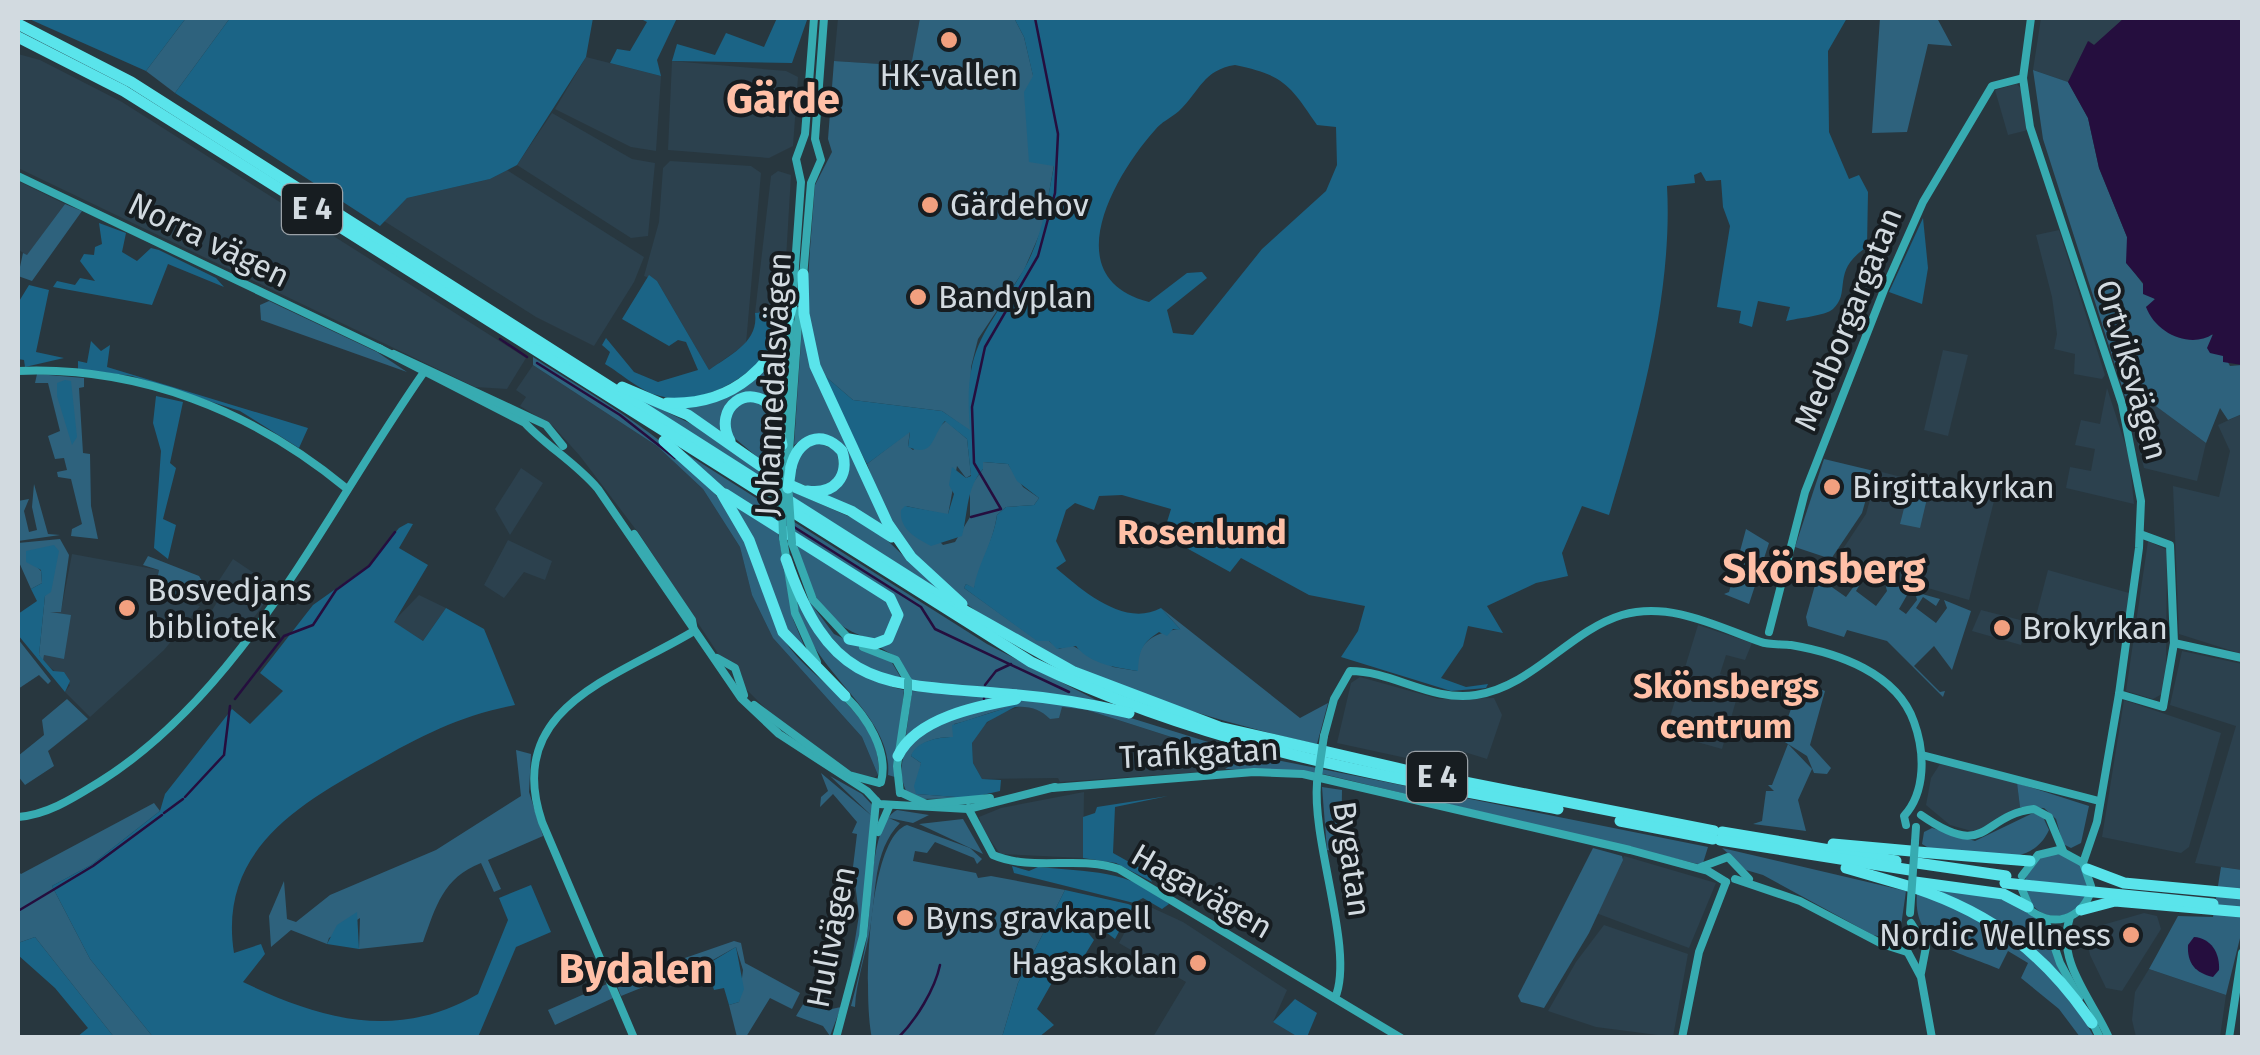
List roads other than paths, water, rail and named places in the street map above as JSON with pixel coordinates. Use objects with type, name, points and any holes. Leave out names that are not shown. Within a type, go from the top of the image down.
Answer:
[{"type":"highway","name":"E 4","points":[[18,24],[131,82],[992,629],[1119,692],[1235,732],[1799,854],[1884,878],[1913,868],[2030,861]]},
{"type":"highway","name":"E 4","points":[[18,36],[124,92],[990,639],[1070,682],[1165,721]]},
{"type":"highway","name":"E 4","points":[[803,274],[804,314],[814,366],[898,542]]},
{"type":"highway","points":[[659,402],[699,401],[752,375],[776,352],[792,304]]},
{"type":"highway","name":"E 4","points":[[578,366],[700,422],[793,489],[851,511],[898,542],[925,572],[992,629]]},
{"type":"highway","points":[[739,452],[724,423],[732,402],[746,396],[759,397],[774,408],[782,445]]},
{"type":"highway","name":"E 4","points":[[644,421],[721,492]]},
{"type":"highway","points":[[812,438],[834,442],[844,456],[844,474],[834,488],[822,492],[793,489],[787,468],[797,448],[812,438]]},
{"type":"highway","points":[[721,492],[890,598],[898,622],[888,640],[874,644],[849,640]]},
{"type":"highway","points":[[721,492],[749,540],[783,632],[845,696]]},
{"type":"highway","name":"E 4","points":[[786,559],[798,594],[820,633],[867,672],[930,691],[1074,701],[1165,721],[1274,753],[1717,836],[1749,837],[1913,868],[2002,894],[2028,907]]},
{"type":"highway","name":"E 4","points":[[898,756],[908,740],[934,724],[979,707],[1028,696]]},
{"type":"highway","name":"E 4","points":[[1799,854],[2213,904],[2242,903]]},
{"type":"highway","points":[[2085,866],[2106,878],[2242,903]]},
{"type":"highway","points":[[1913,868],[2030,947],[2092,1023]]},
{"type":"highway","name":"E 4","points":[[2005,880],[2242,903]]},
{"type":"highway","points":[[2076,913],[2122,902],[2242,903]]},
{"type":"main road","points":[[814,18],[801,150],[796,159],[798,168],[815,171],[821,160],[816,150],[824,18]]},
{"type":"main road","name":"Ortviksvägen","points":[[2032,18],[2023,78],[2035,145],[2122,404],[2138,482],[2140,534],[2119,694],[2085,866]]},
{"type":"main road","name":"Medborgargatan","points":[[1764,635],[1814,468],[1919,210],[1992,86],[2023,78]]},
{"type":"main road","points":[[801,150],[816,150]]},
{"type":"main road","name":"Johannedalsvägen","points":[[787,468],[782,445],[798,168]]},
{"type":"main road","name":"Johannedalsvägen","points":[[815,171],[803,274],[783,538],[792,600],[805,641],[879,746],[884,764],[880,783]]},
{"type":"main road","name":"Norra vägen","points":[[18,176],[379,348],[536,428]]},
{"type":"main road","points":[[18,817],[50,809],[89,788],[161,738],[192,708],[244,646],[425,371]]},
{"type":"main road","points":[[18,372],[86,372],[197,400],[269,433],[346,488]]},
{"type":"main road","points":[[536,428],[550,432],[612,502],[692,620],[694,632]]},
{"type":"main road","points":[[536,428],[542,440],[571,459],[598,489],[694,632],[765,724],[875,800],[891,806]]},
{"type":"main road","points":[[542,440],[550,432]]},
{"type":"main road","name":"Johannedalsvägen","points":[[793,489],[792,543],[813,600],[849,640],[896,660],[908,681],[898,756],[899,789]]},
{"type":"main road","points":[[2119,694],[2163,707],[2174,643],[2170,544],[2140,534]]},
{"type":"main road","name":"Bygatan","points":[[1335,998],[1342,960],[1320,844],[1316,792],[1334,699],[1350,671],[1439,694],[1478,695],[1502,688],[1622,616],[1669,613],[1764,635]]},
{"type":"main road","points":[[634,1038],[542,822],[534,792],[534,766],[540,742],[566,706],[694,632]]},
{"type":"main road","points":[[1764,635],[1863,667],[1884,680],[1909,710],[1922,755],[1915,819],[1911,949],[1921,978],[1932,1038]]},
{"type":"main road","points":[[2174,643],[2242,658]]},
{"type":"main road","points":[[724,671],[735,668],[742,692],[770,720],[848,775],[880,783]]},
{"type":"main road","points":[[724,671],[736,676]]},
{"type":"main road","points":[[1922,755],[1964,762],[2099,801]]},
{"type":"main road","name":"Trafikgatan","points":[[891,806],[970,806],[1055,788],[1238,772],[1303,774],[1694,868],[1715,869]]},
{"type":"main road","name":"Hulivägen","points":[[836,1038],[863,936],[874,846],[875,800],[880,783]]},
{"type":"main road","name":"Trafikgatan","points":[[880,783],[926,804],[970,806]]},
{"type":"main road","name":"Hulivägen","points":[[874,846],[899,789]]},
{"type":"main road","name":"Ortviksvägen","points":[[2067,852],[2082,847],[2099,801]]},
{"type":"main road","name":"Hagavägen","points":[[970,806],[990,852],[1004,860],[1101,864],[1127,872],[1401,1038]]},
{"type":"main road","points":[[1915,819],[1976,836],[2034,809],[2049,817],[2067,852],[2085,866],[2090,890],[2065,934],[2068,960],[2109,1038]]},
{"type":"main road","points":[[2046,852],[2055,832]]},
{"type":"main road","points":[[2022,876],[2030,861],[2046,852],[2067,852]]},
{"type":"main road","points":[[1682,1038],[1704,936],[1733,877],[1728,858],[1715,869],[1733,877],[1752,881],[1888,947],[1926,947],[1910,918]]},
{"type":"main road","points":[[2021,887],[2028,907],[2045,919],[2060,963],[2100,1038]]},
{"type":"main road","points":[[2045,919],[2076,913]]},
{"type":"main road","points":[[1911,949],[1920,937]]},
{"type":"main road","points":[[2228,1038],[2242,953]]},
{"type":"waterway","points":[[971,517],[1001,509],[974,463],[972,407],[985,347],[1038,256],[1055,193],[1058,134],[1035,18]]},
{"type":"waterway","points":[[500,339],[527,357]]},
{"type":"waterway","points":[[537,363],[620,415],[675,458]]},
{"type":"waterway","points":[[761,506],[779,517]]},
{"type":"waterway","points":[[794,527],[921,607],[935,629],[1069,692]]},
{"type":"waterway","points":[[235,699],[284,636],[313,625],[336,590],[369,566],[395,532]]},
{"type":"waterway","points":[[985,685],[996,671],[1011,664]]},
{"type":"waterway","points":[[185,797],[224,755],[230,706]]},
{"type":"waterway","points":[[164,813],[183,799]]},
{"type":"waterway","points":[[18,911],[93,866],[162,815]]},
{"type":"waterway","points":[[898,1038],[924,1004],[940,965]]},
{"type":"place","name":"HK-vallen","points":[[949,40]]},
{"type":"place","name":"Gärdehov","points":[[930,205]]},
{"type":"place","name":"Bandyplan","points":[[918,297]]},
{"type":"place","name":"Birgittakyrkan","points":[[1832,487]]},
{"type":"place","name":"Bosvedjans bibliotek","points":[[127,608]]},
{"type":"place","name":"Brokyrkan","points":[[2002,628]]},
{"type":"place","name":"Byns gravkapell","points":[[905,918]]},
{"type":"place","name":"Nordic Wellness","points":[[2131,935]]},
{"type":"place","name":"Hagaskolan","points":[[1198,963]]},
{"type":"district","name":"Gärde","points":[[783,99]]},
{"type":"district","name":"Rosenlund","points":[[1202,532]]},
{"type":"district","name":"Skönsberg","points":[[1824,569]]},
{"type":"district","name":"Skönsbergs centrum","points":[[1726,706]]},
{"type":"district","name":"Bydalen","points":[[636,969]]}]
